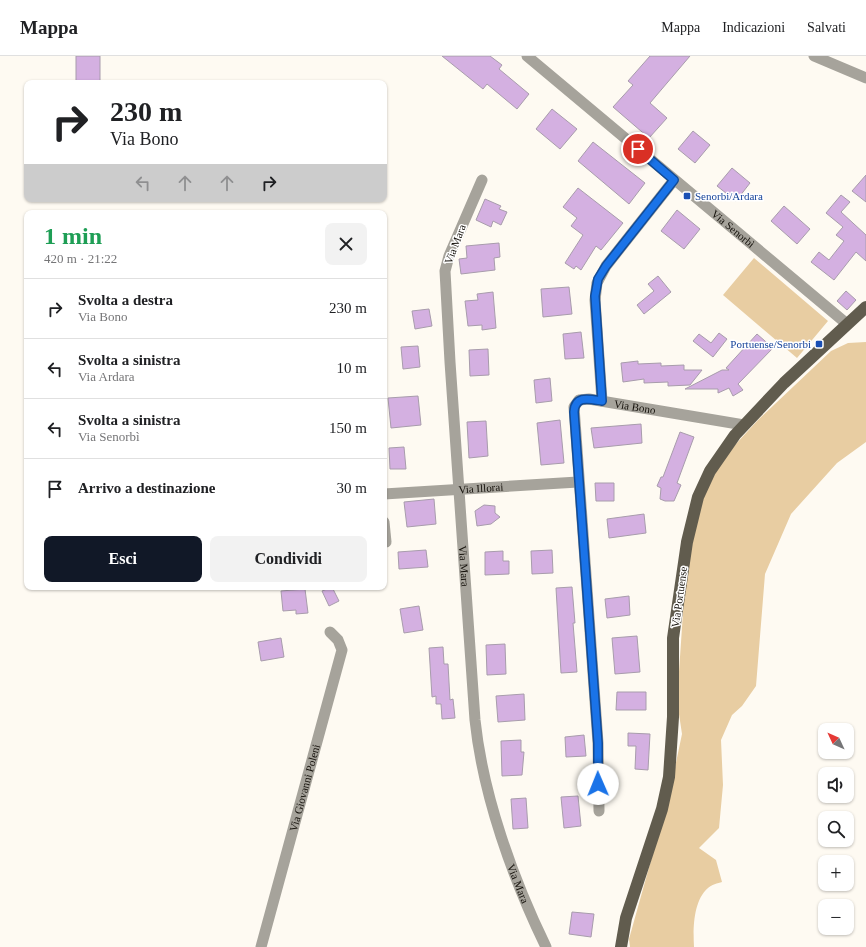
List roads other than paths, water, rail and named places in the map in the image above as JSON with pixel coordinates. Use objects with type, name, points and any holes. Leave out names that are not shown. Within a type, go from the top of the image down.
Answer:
[{"type":"main road","name":"Via Portuense","points":[[621,947],[624,924],[662,809],[669,777],[673,723],[673,638],[690,527],[698,497],[706,480],[726,447],[744,425],[784,383],[866,307]]},
{"type":"street","name":"Via Senorbì","points":[[527,56],[847,324]]},
{"type":"street","points":[[814,56],[866,78]]},
{"type":"street","name":"Via Mara","points":[[482,180],[449,256],[446,271],[458,489],[475,720],[479,754],[492,806],[518,880],[546,947]]},
{"type":"street","points":[[602,401],[595,300],[597,283],[606,266],[674,180]]},
{"type":"street","name":"Via Bono","points":[[599,811],[598,743],[578,482],[574,407],[577,402],[583,399],[602,401],[744,425]]},
{"type":"street","name":"Via Illorai","points":[[387,494],[578,482]]},
{"type":"street","name":"Via Giovanni Poleni","points":[[261,947],[342,650],[338,640],[330,632]]},
{"type":"place","name":"Senorbi/Ardara","points":[[687,196]]},
{"type":"place","name":"Portuense/Senorbi","points":[[819,344]]}]
